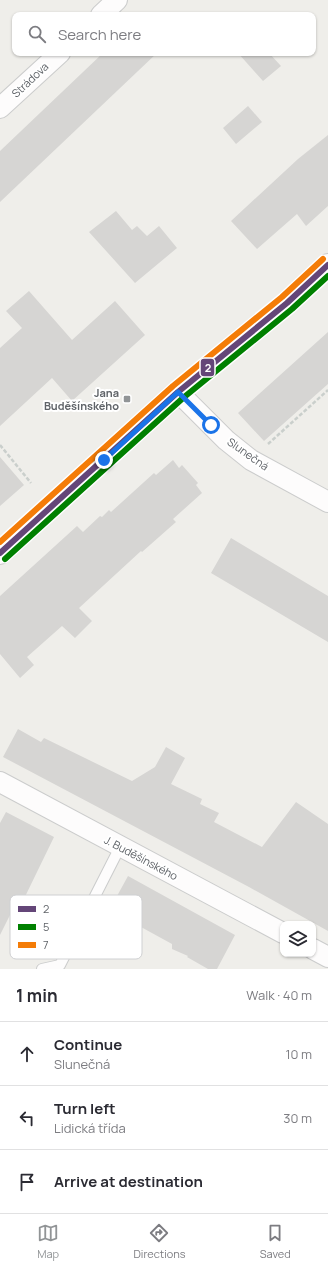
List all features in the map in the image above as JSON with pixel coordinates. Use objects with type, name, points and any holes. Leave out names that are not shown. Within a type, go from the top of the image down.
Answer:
[{"type":"street","points":[[104,12],[117,0]]},
{"type":"street","name":"Strádova","points":[[0,108],[57,56]]},
{"type":"street","points":[[0,553],[178,392],[287,303],[328,265]]},
{"type":"street","name":"Slunečná","points":[[178,392],[226,440],[251,460],[328,502]]},
{"type":"street","name":"J. Buděšínského","points":[[0,782],[280,931]]},
{"type":"street","points":[[316,951],[328,957]]},
{"type":"lane","points":[[96,895],[120,847]]},
{"type":"lane","points":[[42,969],[60,965],[63,959]]},
{"type":"path","points":[[265,447],[328,390]]},
{"type":"path","points":[[0,445],[31,483]]},
{"type":"building","points":[[100,56],[154,56],[0,202],[0,151]]},
{"type":"building","points":[[241,56],[272,56],[281,66],[263,81]]},
{"type":"building","points":[[248,106],[262,122],[236,144],[223,128]]},
{"type":"building","points":[[328,135],[328,206],[306,226],[297,214],[257,249],[231,221],[298,159]]},
{"type":"building","points":[[116,211],[132,230],[137,226],[147,236],[159,226],[177,248],[135,283],[89,232]]},
{"type":"building","points":[[29,291],[72,340],[115,301],[145,335],[72,401],[52,378],[0,426],[0,348],[22,328],[6,311]]},
{"type":"building","points":[[328,332],[328,384],[264,441],[238,413]]},
{"type":"building","points":[[0,457],[24,485],[0,506]]},
{"type":"building","points":[[173,460],[179,468],[182,465],[198,483],[196,485],[202,493],[173,519],[176,522],[142,552],[141,551],[79,608],[92,621],[75,638],[62,626],[27,657],[34,665],[20,678],[0,654],[0,596],[77,526],[83,532],[100,516],[102,517],[109,510],[111,512],[154,473],[156,475]]},
{"type":"building","points":[[231,538],[328,596],[328,642],[211,573]]},
{"type":"building","points":[[18,729],[41,742],[44,738],[132,781],[155,767],[166,747],[185,758],[171,784],[202,799],[200,804],[219,813],[214,822],[262,847],[296,802],[328,824],[328,931],[316,924],[316,921],[310,921],[249,887],[3,757]]},
{"type":"building","points":[[6,812],[54,837],[26,895],[10,895],[10,915],[0,935],[0,823]]},
{"type":"building","points":[[128,876],[235,935],[217,969],[208,969],[187,957],[188,956],[172,949],[172,944],[142,928],[142,895],[118,895]]},
{"type":"transit line","name":"7","points":[[0,542],[173,386],[282,297],[323,259]]},
{"type":"transit line","name":"2","points":[[0,553],[178,392],[287,303],[328,265]]},
{"type":"transit line","name":"5","points":[[5,559],[183,398],[292,309],[328,276]]},
{"type":"place","name":"Jana Buděšínského","points":[[127,399]]},
{"type":"route","points":[[104,460],[178,392],[211,425]]}]
